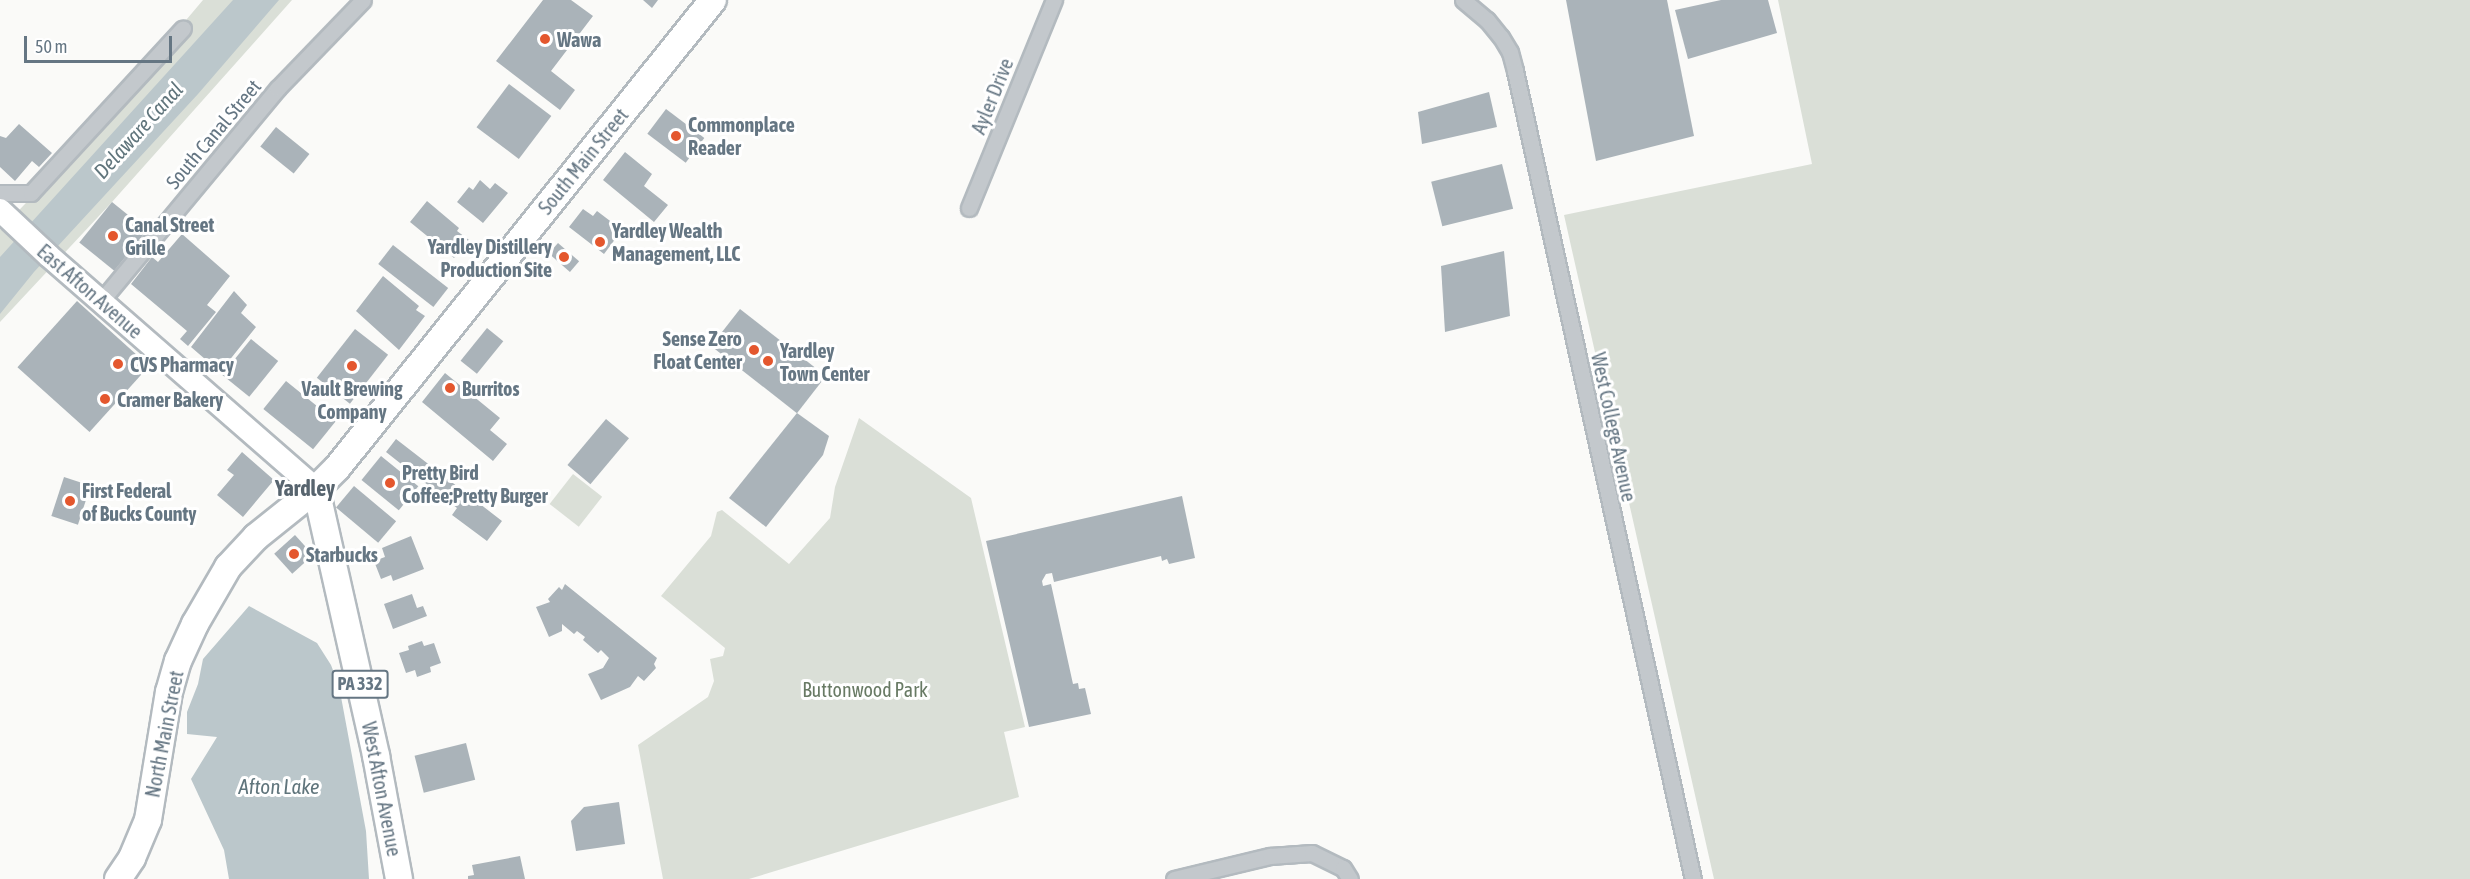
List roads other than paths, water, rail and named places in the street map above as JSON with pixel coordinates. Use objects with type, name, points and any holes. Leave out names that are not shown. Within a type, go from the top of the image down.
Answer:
[{"type":"main road","name":"South Main Street","points":[[316,489],[376,421],[713,0]]},
{"type":"main road","name":"East Afton Avenue","points":[[7,216],[49,256],[316,489]]},
{"type":"main road","name":"North Main Street","points":[[117,879],[132,858],[148,820],[171,684],[195,624],[228,567],[256,537],[316,489]]},
{"type":"main road","name":"West Afton Avenue","points":[[316,489],[376,756],[399,879]]},
{"type":"street","name":"South Canal Street","points":[[101,301],[278,88],[363,0]]},
{"type":"street","name":"Ayler Drive","points":[[969,208],[1054,0]]},
{"type":"street","name":"West College Avenue","points":[[1463,0],[1487,20],[1501,37],[1510,52],[1515,71],[1693,879]]},
{"type":"street","points":[[0,194],[31,193],[183,28]]},
{"type":"street","points":[[1174,879],[1270,856],[1312,853],[1343,868],[1350,879]]},
{"type":"water","name":"Delaware Canal","points":[[233,0],[279,0],[198,94],[34,272],[0,314],[0,257]]},
{"type":"water","name":"Afton Lake","points":[[249,606],[317,643],[331,665],[339,686],[366,831],[369,879],[229,879],[224,850],[191,779],[217,737],[187,734],[187,712],[198,684],[203,659]]},
{"type":"place","name":"Wawa","points":[[545,39]]},
{"type":"place","name":"Commonplace Reader","points":[[676,136]]},
{"type":"place","name":"Canal Street Grille","points":[[113,236]]},
{"type":"place","name":"Yardley Wealth Management, LLC","points":[[600,242]]},
{"type":"place","name":"Yardley Distillery Production Site","points":[[564,257]]},
{"type":"place","name":"Sense Zero Float Center","points":[[754,350]]},
{"type":"place","name":"Yardley Town Center","points":[[768,361]]},
{"type":"place","name":"CVS Pharmacy","points":[[118,364]]},
{"type":"place","name":"Vault Brewing Company","points":[[352,366]]},
{"type":"place","name":"Burritos","points":[[450,388]]},
{"type":"place","name":"Cramer Bakery","points":[[105,399]]},
{"type":"place","name":"Pretty Bird Coffee;Pretty Burger","points":[[390,483]]},
{"type":"place","name":"First Federal of Bucks County","points":[[70,501]]},
{"type":"place","name":"Starbucks","points":[[294,554]]},
{"type":"district","name":"Yardley","points":[[305,489]]},
{"type":"park label","name":"Buttonwood Park","points":[[865,689]]}]
